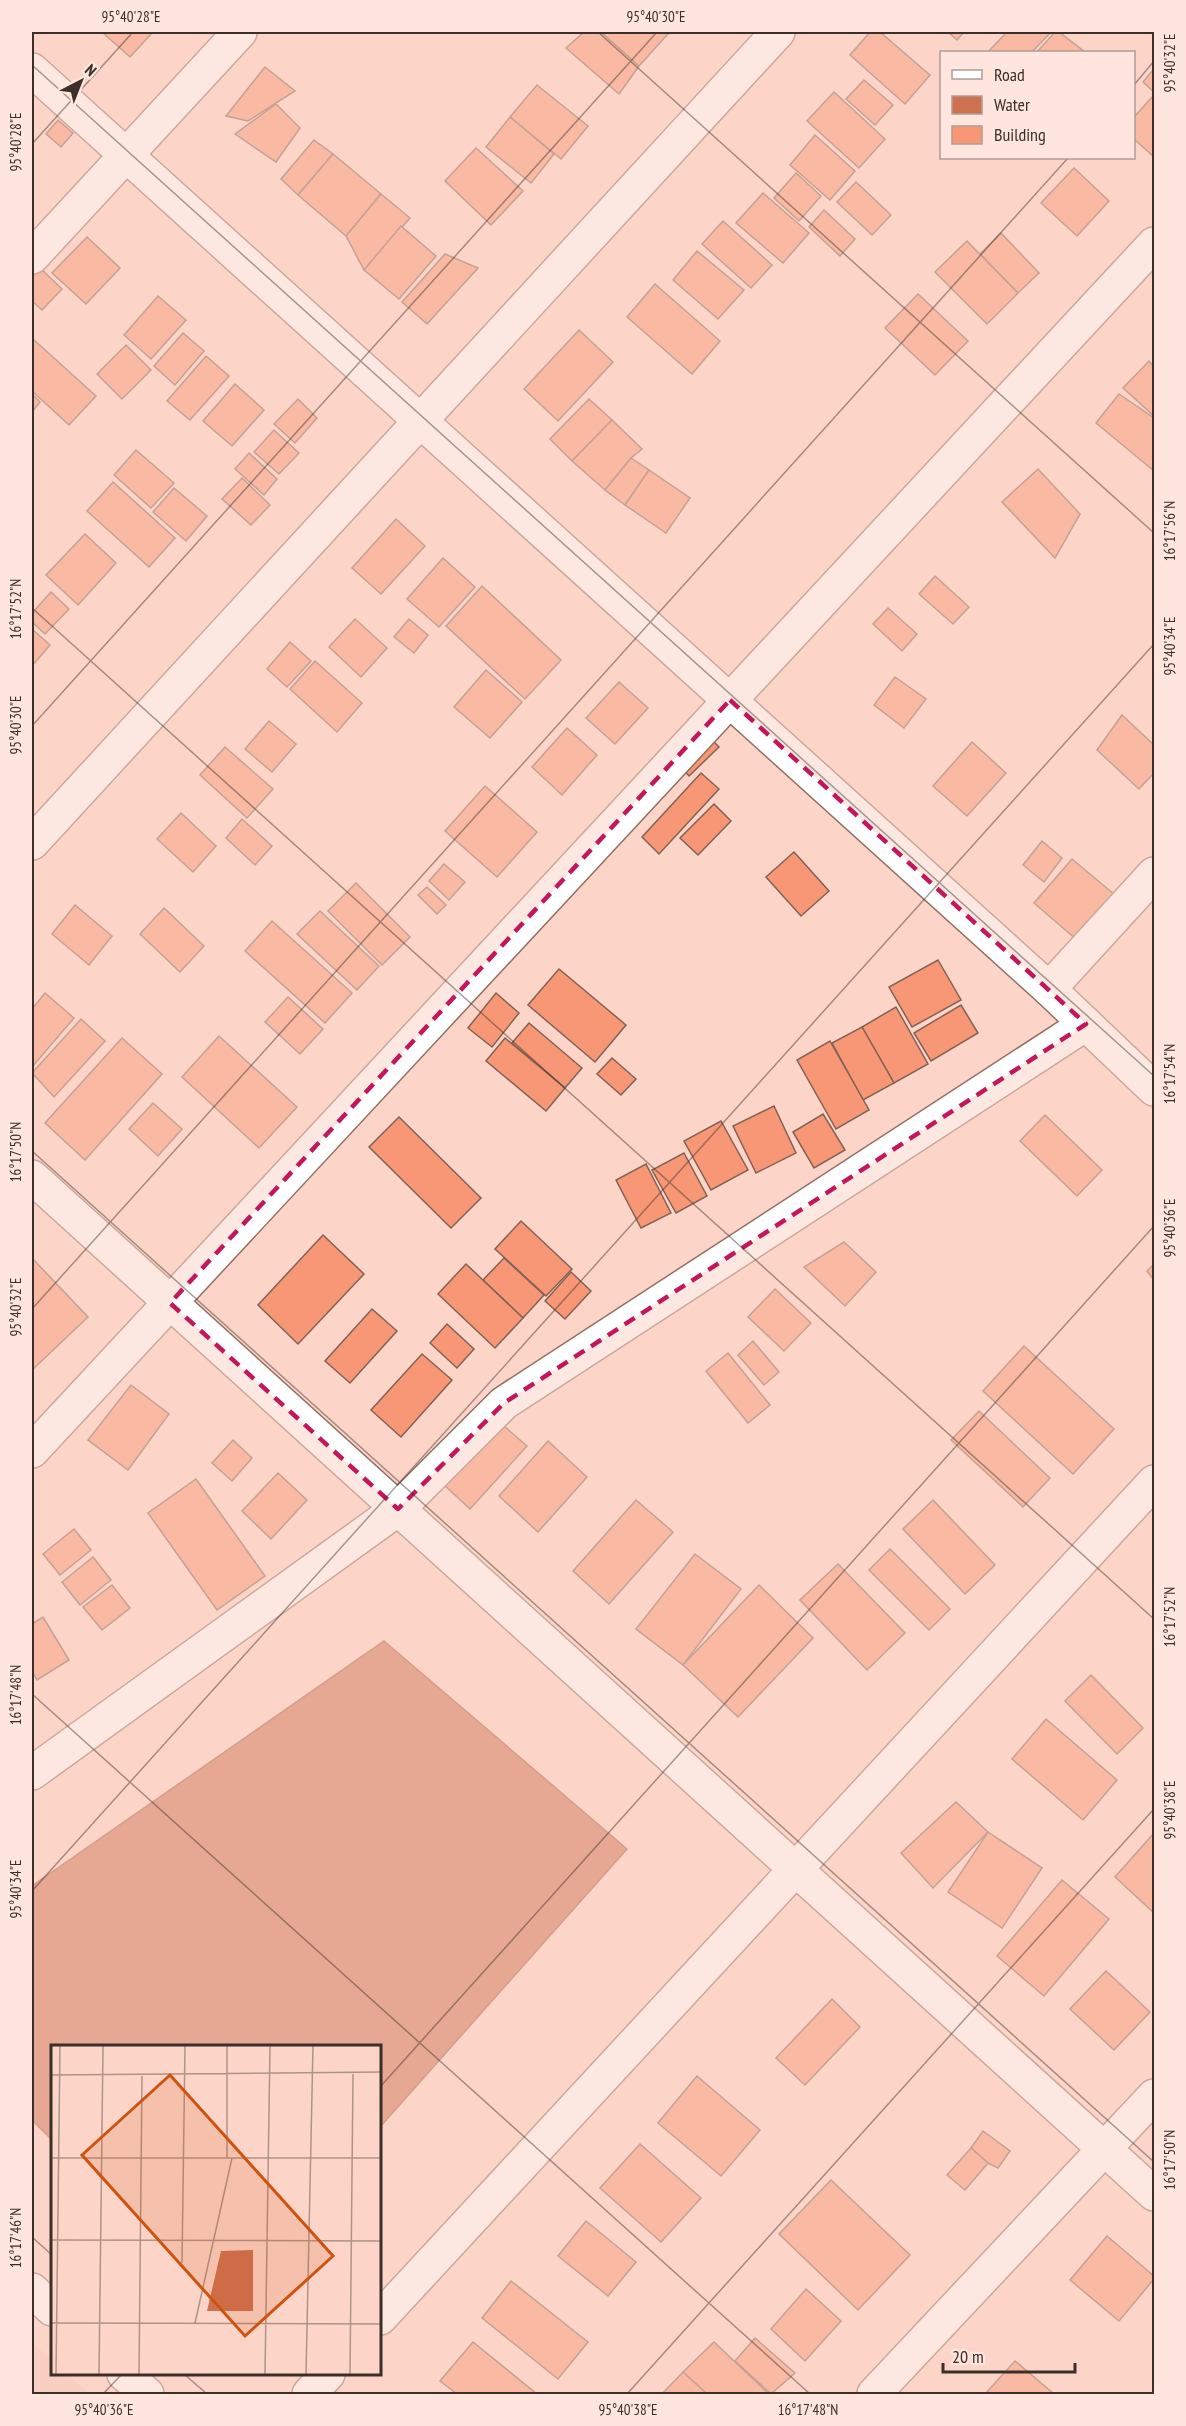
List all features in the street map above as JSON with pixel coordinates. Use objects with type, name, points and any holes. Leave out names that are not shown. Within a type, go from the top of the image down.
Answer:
[{"type":"street","points":[[32,257],[240,32]]},
{"type":"street","points":[[32,843],[778,32]]},
{"type":"street","points":[[32,70],[1049,989],[1155,1089]]},
{"type":"street","points":[[32,1451],[1155,244]]},
{"type":"street","points":[[1049,989],[1155,874]]},
{"type":"street","points":[[32,1773],[398,1509],[504,1402],[1086,1024]]},
{"type":"street","points":[[32,1177],[1155,2193]]},
{"type":"street","points":[[381,2317],[1155,1482]]},
{"type":"street","points":[[874,2394],[1155,2096]]},
{"type":"street","points":[[32,2290],[51,2308]]},
{"type":"street","points":[[126,2375],[147,2394]]},
{"type":"street","points":[[309,2394],[326,2375]]},
{"type":"highlighted area","points":[[730,700],[1086,1024],[504,1403],[398,1509],[170,1303]]},
{"type":"shaded area","points":[[32,2342],[51,2360],[51,2375],[68,2375],[90,2394],[32,2394]]},
{"type":"water","points":[[384,1641],[627,1849],[381,2126],[381,2045],[51,2045],[51,2139],[32,2120],[32,1886]]},
{"type":"building","points":[[102,32],[153,32],[130,57]]},
{"type":"building","points":[[584,32],[601,32],[639,66],[619,94],[566,48]]},
{"type":"building","points":[[601,32],[665,32],[668,34],[639,66]]},
{"type":"building","points":[[870,32],[880,32],[930,75],[905,104],[850,55]]},
{"type":"building","points":[[948,32],[964,32],[957,40]]},
{"type":"building","points":[[1007,32],[1051,32],[1033,51],[989,51]]},
{"type":"building","points":[[1055,32],[1059,32],[1084,51],[1038,51]]},
{"type":"building","points":[[265,67],[295,91],[248,121],[226,116]]},
{"type":"building","points":[[1154,69],[1154,92],[1143,82]]},
{"type":"building","points":[[864,80],[893,105],[875,125],[846,99]]},
{"type":"building","points":[[537,85],[588,126],[561,159],[510,117]]},
{"type":"building","points":[[834,92],[885,139],[859,168],[807,121]]},
{"type":"building","points":[[1154,95],[1154,157],[1135,140],[1135,116]]},
{"type":"building","points":[[276,104],[300,128],[276,162],[235,134]]},
{"type":"building","points":[[510,117],[554,154],[531,183],[486,147]]},
{"type":"building","points":[[58,120],[73,133],[61,147],[46,134]]},
{"type":"building","points":[[815,135],[855,171],[830,200],[790,165]]},
{"type":"building","points":[[314,140],[333,154],[298,195],[281,179]]},
{"type":"building","points":[[476,148],[523,191],[491,225],[445,181]]},
{"type":"building","points":[[333,154],[381,194],[346,236],[298,195]]},
{"type":"building","points":[[1074,168],[1109,201],[1077,236],[1041,203]]},
{"type":"building","points":[[796,173],[821,196],[799,221],[774,198]]},
{"type":"building","points":[[856,182],[891,215],[872,235],[837,202]]},
{"type":"building","points":[[763,193],[809,233],[783,263],[736,223]]},
{"type":"building","points":[[381,194],[410,218],[364,270],[346,236]]},
{"type":"building","points":[[824,210],[855,239],[840,256],[809,227]]},
{"type":"building","points":[[723,221],[772,265],[751,288],[702,244]]},
{"type":"building","points":[[401,226],[436,256],[399,299],[364,270]]},
{"type":"building","points":[[1001,233],[1039,273],[1018,293],[980,254]]},
{"type":"building","points":[[87,237],[120,268],[86,304],[52,273]]},
{"type":"building","points":[[967,241],[1018,293],[987,324],[935,272]]},
{"type":"building","points":[[697,251],[744,290],[718,319],[673,280]]},
{"type":"building","points":[[445,254],[478,268],[427,324],[402,302]]},
{"type":"building","points":[[37,265],[62,289],[42,310],[32,301],[32,271]]},
{"type":"building","points":[[655,284],[720,341],[692,374],[627,317]]},
{"type":"building","points":[[918,294],[968,341],[935,375],[885,328]]},
{"type":"building","points":[[158,296],[186,320],[151,359],[124,335]]},
{"type":"building","points":[[579,330],[613,362],[558,421],[524,389]]},
{"type":"building","points":[[183,333],[204,351],[175,385],[154,366]]},
{"type":"building","points":[[34,340],[96,396],[69,425],[32,391],[32,343]]},
{"type":"building","points":[[126,345],[151,370],[122,399],[97,374]]},
{"type":"building","points":[[206,356],[229,376],[190,420],[167,401]]},
{"type":"building","points":[[1149,361],[1154,367],[1154,416],[1123,388]]},
{"type":"building","points":[[235,384],[264,410],[232,446],[203,421]]},
{"type":"building","points":[[32,394],[40,402],[32,412]]},
{"type":"building","points":[[1119,394],[1154,418],[1154,471],[1096,423]]},
{"type":"building","points":[[298,399],[317,418],[295,443],[274,424]]},
{"type":"building","points":[[589,399],[612,420],[572,461],[550,439]]},
{"type":"building","points":[[612,420],[642,449],[631,458],[605,490],[572,461]]},
{"type":"building","points":[[274,430],[299,453],[279,474],[254,452]]},
{"type":"building","points":[[136,450],[174,483],[151,508],[114,475]]},
{"type":"building","points":[[249,453],[277,479],[264,495],[235,469]]},
{"type":"building","points":[[631,458],[649,470],[625,505],[605,490]]},
{"type":"building","points":[[1038,469],[1080,514],[1055,558],[1002,502]]},
{"type":"building","points":[[649,470],[690,498],[666,533],[625,505]]},
{"type":"building","points":[[242,478],[270,505],[251,525],[222,499]]},
{"type":"building","points":[[113,482],[175,538],[149,567],[87,511]]},
{"type":"building","points":[[174,488],[207,516],[186,541],[153,512]]},
{"type":"building","points":[[396,519],[425,546],[381,594],[352,568]]},
{"type":"building","points":[[85,534],[116,563],[78,605],[46,575]]},
{"type":"building","points":[[443,558],[475,587],[439,627],[407,599]]},
{"type":"building","points":[[935,576],[969,607],[953,624],[919,594]]},
{"type":"building","points":[[482,586],[561,660],[525,699],[446,626]]},
{"type":"building","points":[[51,592],[69,609],[45,634],[32,622],[32,613]]},
{"type":"building","points":[[888,608],[917,634],[902,651],[873,624]]},
{"type":"building","points":[[355,619],[387,648],[361,677],[329,647]]},
{"type":"building","points":[[409,619],[428,635],[414,653],[394,637]]},
{"type":"building","points":[[32,629],[50,645],[32,666]]},
{"type":"building","points":[[290,642],[311,661],[287,687],[267,669]]},
{"type":"building","points":[[315,661],[362,703],[337,732],[290,689]]},
{"type":"building","points":[[486,670],[522,702],[490,738],[454,707]]},
{"type":"building","points":[[895,677],[926,699],[904,728],[874,705]]},
{"type":"building","points":[[619,682],[648,708],[615,744],[586,718]]},
{"type":"building","points":[[1122,715],[1154,745],[1154,773],[1139,789],[1097,750]]},
{"type":"building","points":[[269,721],[296,744],[272,772],[245,749]]},
{"type":"building","points":[[567,728],[597,755],[562,795],[532,767]]},
{"type":"building","points":[[706,734],[719,747],[689,776],[677,763]]},
{"type":"building","points":[[972,742],[1006,773],[967,816],[933,786]]},
{"type":"building","points":[[225,747],[273,789],[247,818],[200,775]]},
{"type":"building","points":[[701,773],[719,789],[659,854],[642,837]]},
{"type":"building","points":[[485,786],[537,832],[497,877],[445,831]]},
{"type":"building","points":[[714,804],[731,821],[698,855],[680,838]]},
{"type":"building","points":[[181,813],[216,846],[193,872],[157,839]]},
{"type":"building","points":[[242,819],[272,846],[255,865],[226,838]]},
{"type":"building","points":[[1042,841],[1062,858],[1044,882],[1023,865]]},
{"type":"building","points":[[794,852],[829,891],[801,916],[766,877]]},
{"type":"building","points":[[1072,859],[1115,895],[1077,940],[1034,903]]},
{"type":"building","points":[[444,864],[465,882],[449,900],[429,881]]},
{"type":"building","points":[[356,883],[410,937],[382,965],[328,911]]},
{"type":"building","points":[[427,887],[446,905],[437,914],[418,895]]},
{"type":"building","points":[[75,905],[112,936],[89,965],[52,934]]},
{"type":"building","points":[[164,908],[204,946],[180,972],[140,934]]},
{"type":"building","points":[[320,911],[379,966],[357,990],[297,934]]},
{"type":"building","points":[[272,921],[352,993],[325,1023],[245,951]]},
{"type":"building","points":[[938,960],[961,1000],[912,1027],[889,987]]},
{"type":"building","points":[[559,969],[626,1025],[595,1062],[528,1005]]},
{"type":"building","points":[[45,993],[74,1018],[32,1067],[32,1009]]},
{"type":"building","points":[[496,993],[519,1013],[492,1047],[468,1028]]},
{"type":"building","points":[[288,997],[323,1029],[300,1054],[265,1022]]},
{"type":"building","points":[[961,1005],[978,1033],[931,1061],[914,1033]]},
{"type":"building","points":[[896,1007],[928,1064],[894,1083],[862,1027]]},
{"type":"building","points":[[81,1019],[105,1041],[54,1097],[32,1073]]},
{"type":"building","points":[[529,1023],[582,1068],[565,1088],[512,1043]]},
{"type":"building","points":[[862,1027],[894,1083],[863,1100],[832,1043]]},
{"type":"building","points":[[219,1036],[297,1107],[259,1148],[182,1077]]},
{"type":"building","points":[[122,1038],[162,1074],[85,1160],[45,1123]]},
{"type":"building","points":[[505,1038],[565,1088],[546,1111],[486,1061]]},
{"type":"building","points":[[830,1041],[869,1110],[836,1129],[797,1060]]},
{"type":"building","points":[[612,1058],[636,1079],[621,1095],[597,1074]]},
{"type":"building","points":[[153,1103],[182,1129],[158,1156],[129,1129]]},
{"type":"building","points":[[774,1106],[796,1153],[756,1173],[733,1126]]},
{"type":"building","points":[[823,1114],[845,1150],[814,1168],[793,1132]]},
{"type":"building","points":[[1045,1115],[1102,1170],[1077,1196],[1020,1141]]},
{"type":"building","points":[[399,1117],[481,1198],[451,1228],[369,1147]]},
{"type":"building","points":[[721,1121],[748,1170],[711,1190],[684,1141]]},
{"type":"building","points":[[684,1153],[707,1196],[676,1213],[652,1170]]},
{"type":"building","points":[[646,1164],[671,1213],[641,1228],[616,1180]]},
{"type":"building","points":[[521,1221],[572,1269],[546,1296],[495,1249]]},
{"type":"building","points":[[323,1235],[364,1274],[298,1344],[258,1305]]},
{"type":"building","points":[[844,1242],[876,1272],[845,1306],[804,1267]]},
{"type":"building","points":[[32,1258],[88,1317],[32,1370]]},
{"type":"building","points":[[504,1258],[544,1295],[523,1318],[483,1280]]},
{"type":"building","points":[[466,1264],[523,1318],[495,1348],[438,1294]]},
{"type":"building","points":[[1154,1264],[1154,1280],[1147,1271]]},
{"type":"building","points":[[571,1272],[591,1291],[565,1319],[545,1301]]},
{"type":"building","points":[[775,1289],[811,1323],[784,1351],[748,1317]]},
{"type":"building","points":[[372,1309],[397,1331],[350,1383],[325,1361]]},
{"type":"building","points":[[447,1324],[474,1349],[457,1368],[430,1343]]},
{"type":"building","points":[[753,1341],[779,1372],[764,1385],[738,1355]]},
{"type":"building","points":[[1024,1346],[1114,1429],[1073,1474],[983,1391]]},
{"type":"building","points":[[728,1353],[770,1405],[748,1423],[706,1371]]},
{"type":"building","points":[[422,1354],[452,1380],[401,1437],[371,1410]]},
{"type":"building","points":[[131,1385],[169,1414],[128,1470],[88,1440]]},
{"type":"building","points":[[979,1411],[1050,1478],[1023,1507],[951,1440]]},
{"type":"building","points":[[498,1421],[527,1446],[470,1509],[442,1483]]},
{"type":"building","points":[[233,1440],[252,1458],[232,1481],[212,1463]]},
{"type":"building","points":[[548,1441],[587,1477],[538,1532],[499,1496]]},
{"type":"building","points":[[278,1473],[307,1500],[271,1539],[242,1511]]},
{"type":"building","points":[[196,1479],[265,1576],[217,1610],[148,1513]]},
{"type":"building","points":[[636,1500],[673,1532],[609,1604],[573,1571]]},
{"type":"building","points":[[933,1500],[995,1565],[965,1594],[903,1529]]},
{"type":"building","points":[[74,1529],[91,1550],[60,1575],[43,1554]]},
{"type":"building","points":[[890,1549],[950,1609],[929,1630],[869,1570]]},
{"type":"building","points":[[695,1554],[741,1589],[683,1665],[636,1629]]},
{"type":"building","points":[[93,1557],[111,1580],[80,1605],[62,1582]]},
{"type":"building","points":[[838,1564],[905,1633],[867,1670],[800,1600]]},
{"type":"building","points":[[112,1585],[130,1608],[102,1630],[83,1607]]},
{"type":"building","points":[[759,1585],[813,1638],[738,1717],[683,1665]]},
{"type":"building","points":[[43,1617],[69,1660],[37,1680],[32,1671],[32,1624]]},
{"type":"building","points":[[1091,1675],[1143,1728],[1117,1754],[1065,1701]]},
{"type":"building","points":[[1046,1719],[1117,1780],[1083,1820],[1012,1759]]},
{"type":"building","points":[[956,1802],[988,1832],[933,1888],[901,1853]]},
{"type":"building","points":[[988,1832],[1042,1868],[1002,1928],[948,1892]]},
{"type":"building","points":[[1154,1833],[1154,1913],[1115,1877]]},
{"type":"building","points":[[1062,1880],[1109,1919],[1044,1996],[997,1956]]},
{"type":"building","points":[[1106,1971],[1150,2012],[1114,2050],[1070,2009]]},
{"type":"building","points":[[832,1999],[860,2027],[805,2085],[776,2058]]},
{"type":"building","points":[[697,2076],[760,2130],[721,2176],[658,2123]]},
{"type":"building","points":[[983,2131],[1010,2151],[998,2168],[988,2163],[971,2148]]},
{"type":"building","points":[[640,2144],[701,2198],[661,2242],[600,2188]]},
{"type":"building","points":[[971,2148],[988,2163],[965,2190],[947,2175]]},
{"type":"building","points":[[831,2180],[910,2255],[858,2310],[779,2234]]},
{"type":"building","points":[[586,2221],[636,2262],[608,2296],[558,2256]]},
{"type":"building","points":[[1107,2236],[1154,2276],[1154,2279],[1119,2321],[1070,2280]]},
{"type":"building","points":[[511,2281],[588,2342],[558,2379],[482,2318]]},
{"type":"building","points":[[806,2289],[841,2321],[805,2361],[771,2329]]},
{"type":"building","points":[[755,2338],[795,2373],[771,2394],[735,2361]]},
{"type":"building","points":[[473,2342],[537,2394],[457,2394],[440,2381]]},
{"type":"building","points":[[714,2342],[769,2394],[707,2394],[683,2372]]},
{"type":"building","points":[[1015,2361],[1054,2394],[985,2394]]},
{"type":"building","points":[[683,2372],[707,2394],[662,2394]]}]
